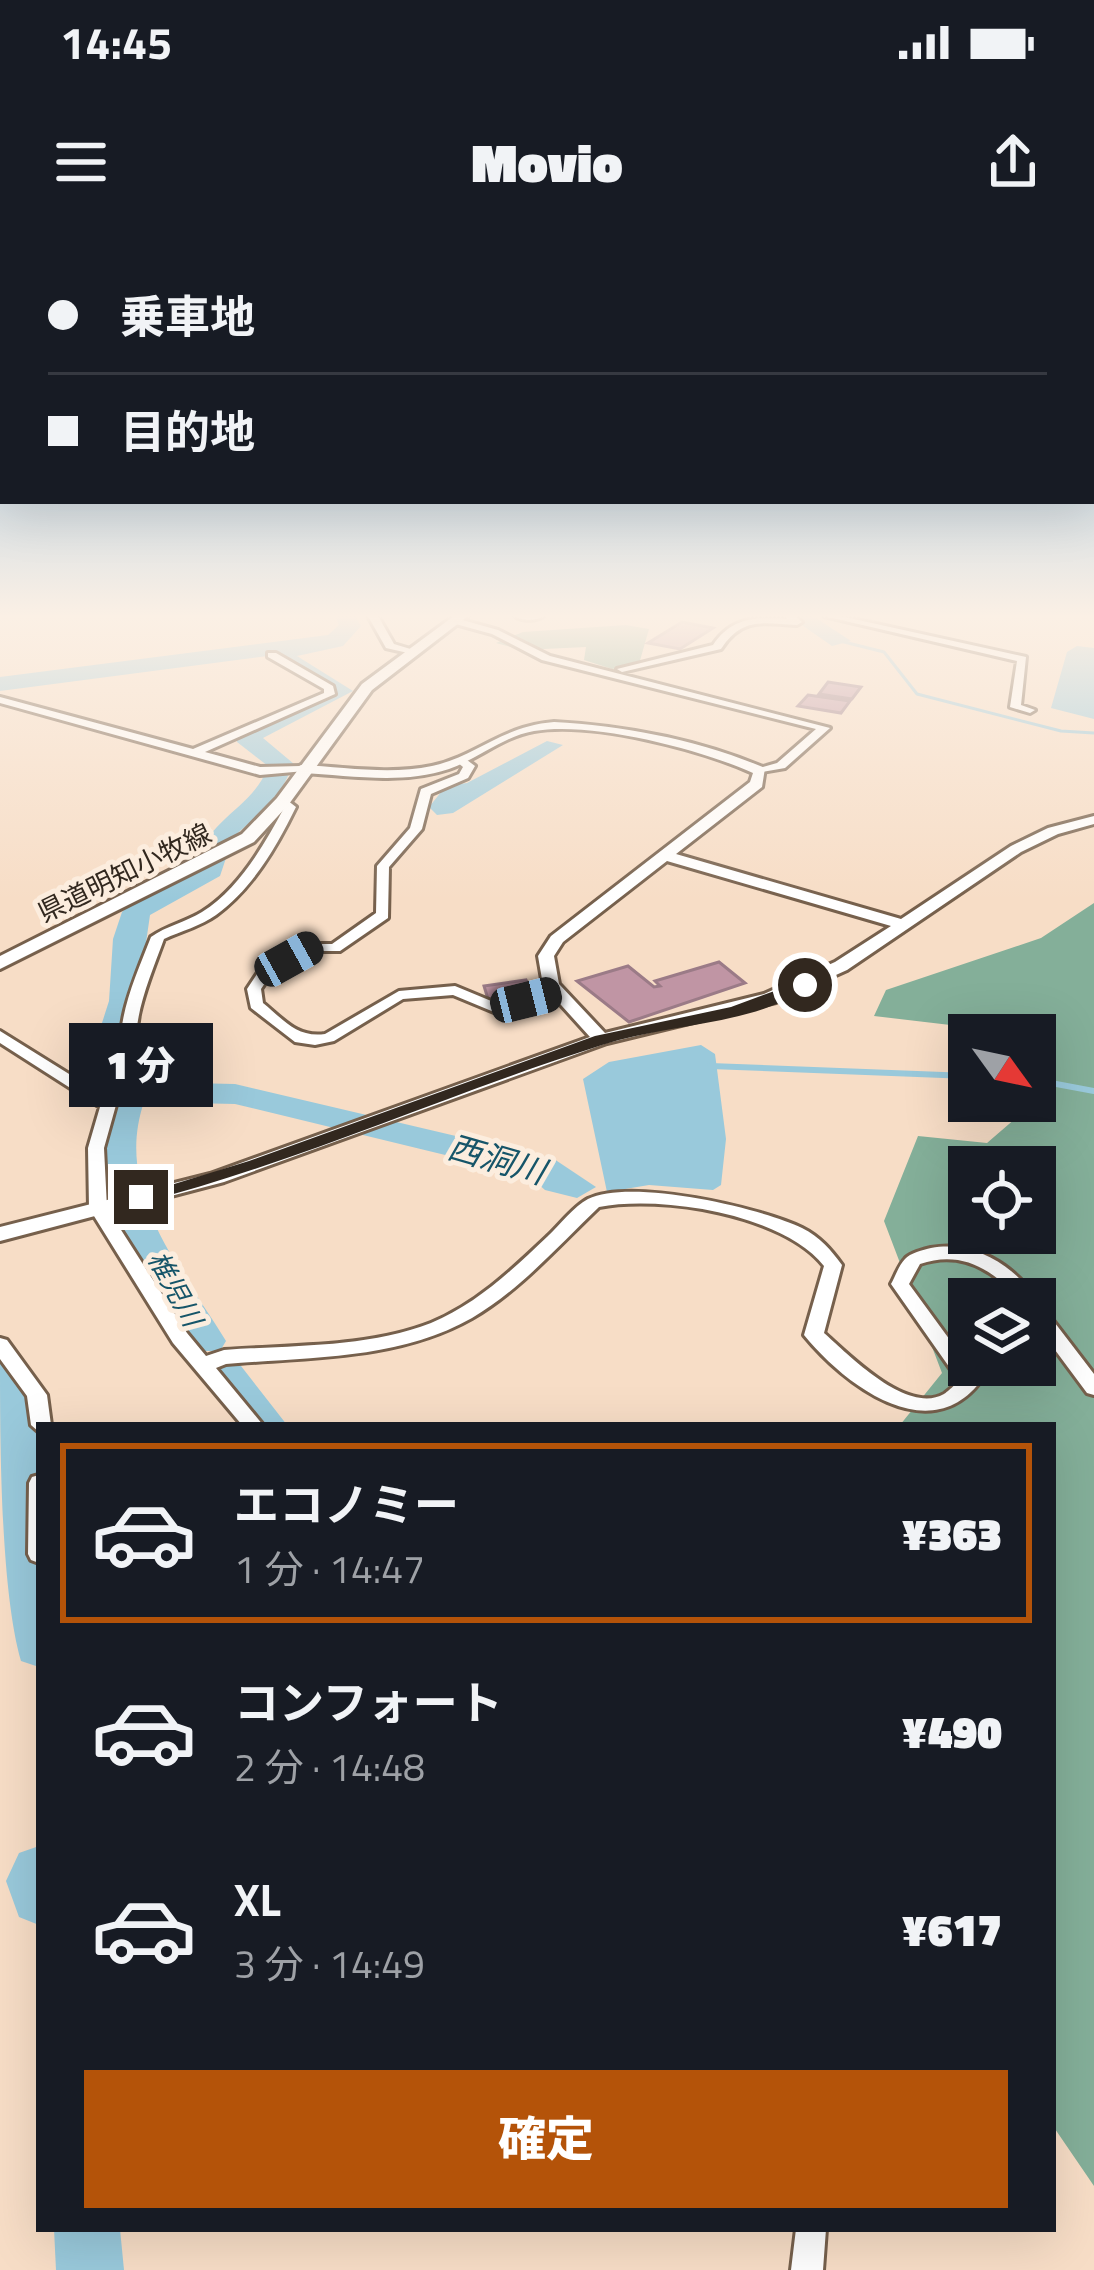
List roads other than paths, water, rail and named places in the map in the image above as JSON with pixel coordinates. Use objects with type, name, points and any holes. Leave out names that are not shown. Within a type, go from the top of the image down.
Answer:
[{"type":"main road","name":"県道明知小牧線","points":[[0,963],[248,838],[283,801],[297,769],[346,711]]},
{"type":"street","points":[[39,711],[275,771],[403,772],[463,762],[515,733],[559,724],[598,728],[760,771],[781,766],[824,728],[760,711]]},
{"type":"street","points":[[194,753],[291,711]]},
{"type":"street","points":[[463,762],[469,766],[464,776],[425,793],[416,829],[383,866],[383,915],[334,948],[311,946],[266,971],[254,989],[256,1005],[300,1039],[315,1040],[328,1038],[399,995],[455,990],[494,1008],[558,992]]},
{"type":"street","points":[[601,1040],[558,992],[545,972],[546,956],[557,939],[757,784],[760,771]]},
{"type":"street","points":[[250,1422],[145,1286],[105,1206],[96,1148],[108,1105],[131,1072],[124,1051],[127,1033],[158,937],[197,921],[232,892],[279,829],[290,807],[283,801]]},
{"type":"street","points":[[0,1234],[217,1178],[601,1040],[770,998],[841,966],[1016,849],[1053,831],[1094,820]]},
{"type":"street","points":[[665,856],[902,924]]},
{"type":"street","points":[[0,1036],[108,1105]]},
{"type":"street","points":[[202,1365],[224,1357],[369,1344],[428,1329],[467,1312],[593,1203],[607,1198],[663,1200],[789,1229],[815,1244],[832,1265],[814,1335],[877,1390],[909,1404],[936,1406],[957,1399],[967,1386]]},
{"type":"street","points":[[948,1351],[900,1284],[913,1260],[938,1250],[968,1253],[988,1261],[1006,1278]]},
{"type":"street","points":[[1056,1338],[1094,1388]]},
{"type":"street","points":[[0,1345],[37,1395],[41,1422]]},
{"type":"street","points":[[807,2270],[811,2232]]},
{"type":"water","points":[[1062,711],[1094,711],[1094,719]]},
{"type":"water","points":[[547,741],[563,745],[453,813],[437,815],[429,807],[446,786],[467,783]]},
{"type":"water","points":[[701,1045],[715,1054],[726,1139],[721,1185],[713,1190],[649,1185],[607,1192],[583,1079],[609,1062]]},
{"type":"waterway","name":"椎児川","points":[[131,1090],[118,1074],[110,1048],[125,1001],[128,939],[137,912],[151,899],[210,870],[221,834],[266,794],[281,764],[246,737],[300,711]]},
{"type":"waterway","points":[[982,711],[1061,731],[1094,733]]},
{"type":"waterway","points":[[710,1066],[948,1075]]},
{"type":"waterway","points":[[1056,1084],[1094,1091]]},
{"type":"waterway","name":"西洞川","points":[[131,1090],[167,1096],[235,1094],[541,1167],[558,1182],[577,1187]]},
{"type":"waterway","name":"椎児川","points":[[131,1090],[119,1123],[122,1188],[150,1252],[205,1341]]},
{"type":"waterway","points":[[0,1367],[21,1405],[24,1426],[19,1533],[36,1631]]},
{"type":"waterway","name":"椎児川","points":[[226,1377],[263,1422]]},
{"type":"waterway","points":[[36,1877],[36,1888]]},
{"type":"waterway","points":[[87,2232],[90,2270]]}]
